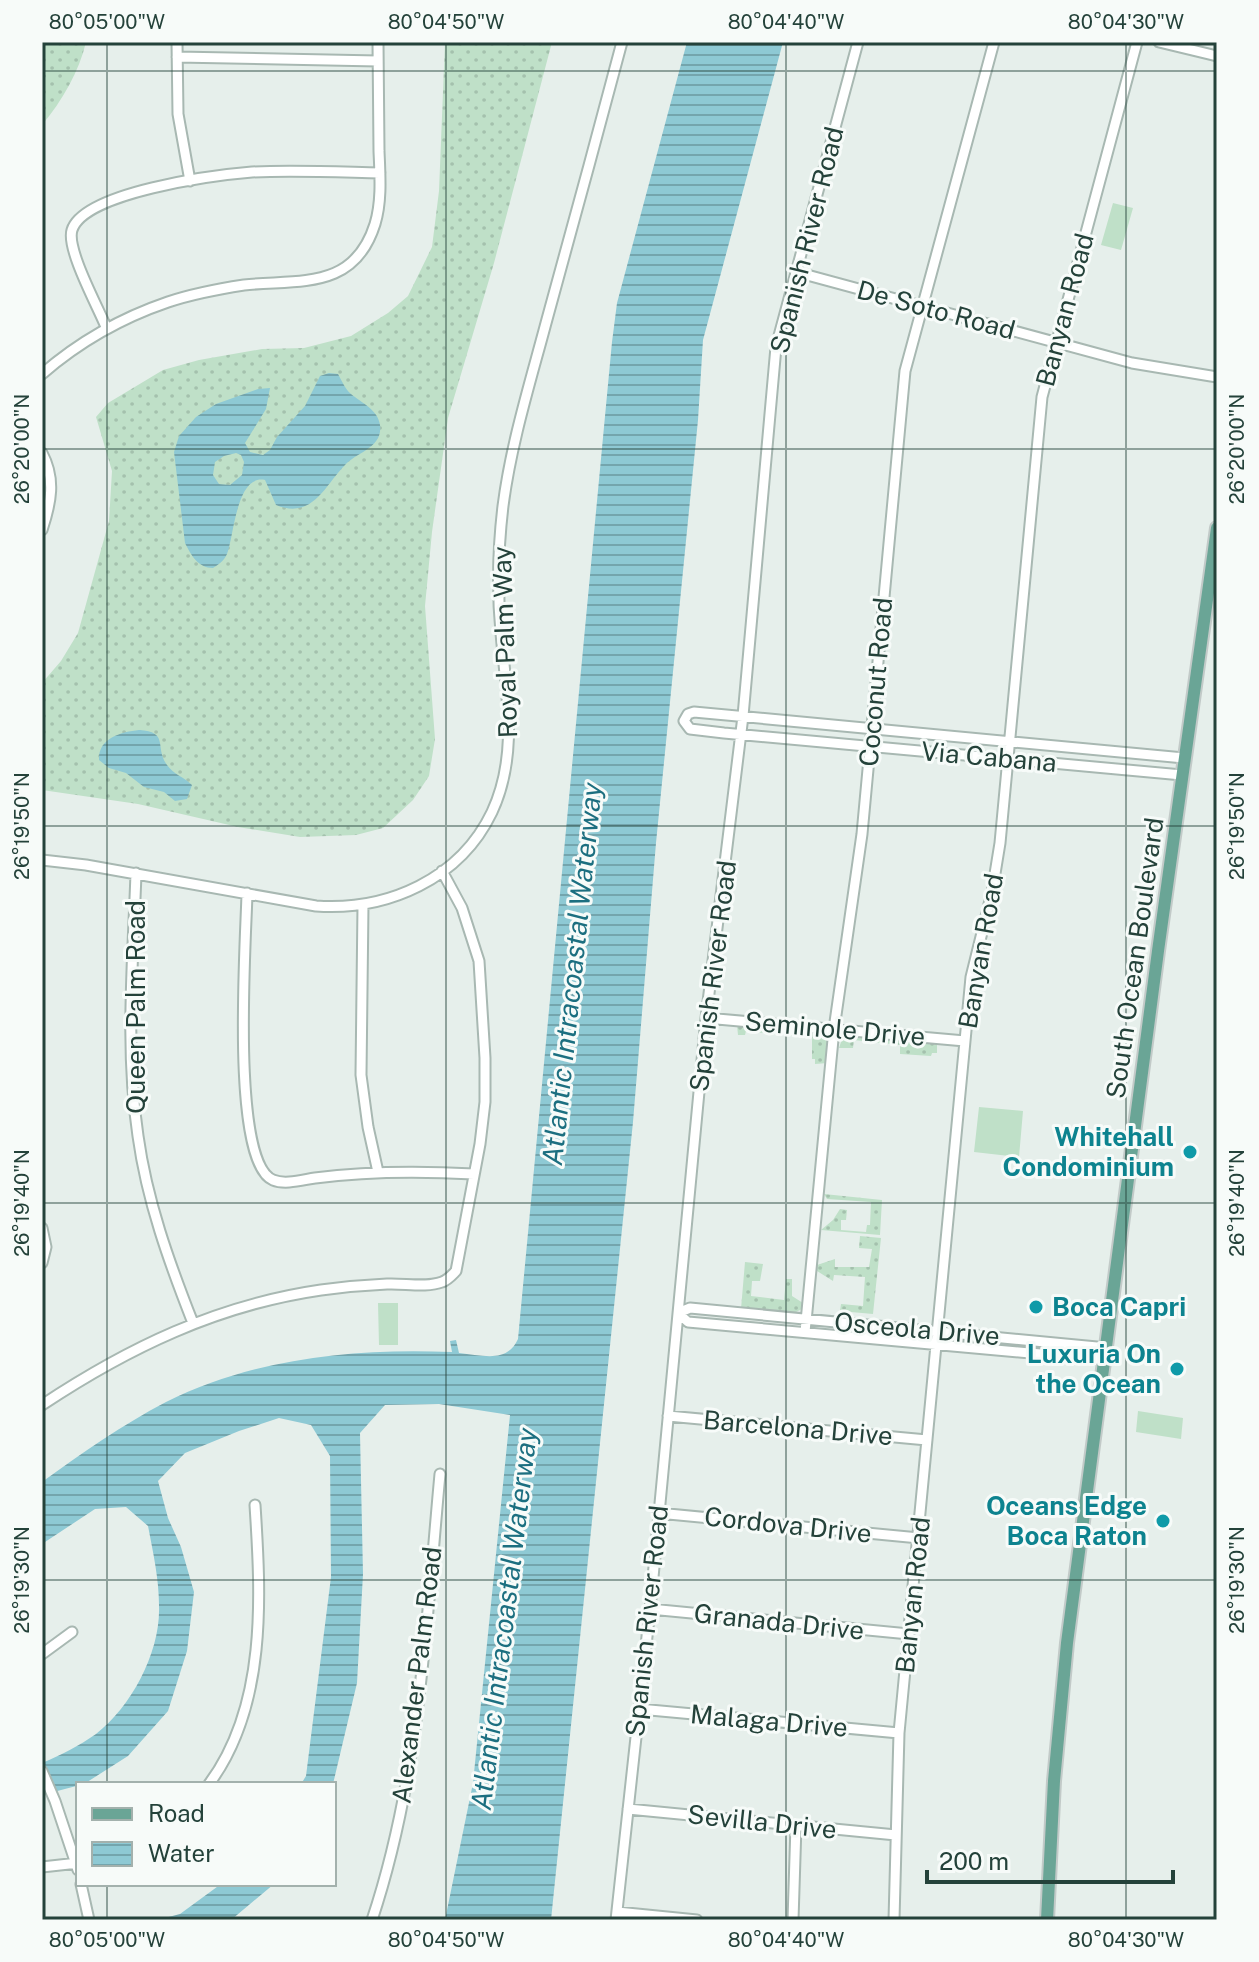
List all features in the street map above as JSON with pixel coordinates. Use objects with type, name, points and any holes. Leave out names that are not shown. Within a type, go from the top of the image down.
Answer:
[{"type":"main road","name":"South Ocean Boulevard","points":[[1047,1920],[1060,1707],[1217,528]]},
{"type":"street","points":[[177,42],[178,114],[190,181]]},
{"type":"street","points":[[42,374],[106,327],[197,294],[247,285],[304,283],[334,273],[355,258],[372,232],[378,209],[378,42]]},
{"type":"street","name":"Royal Palm Way","points":[[42,860],[136,873],[316,906],[363,905],[413,890],[464,852],[481,831],[497,799],[505,773],[509,728],[498,574],[508,473],[622,42]]},
{"type":"street","name":"Spanish River Road","points":[[616,1916],[650,1609],[706,1018],[743,716],[776,347],[858,42]]},
{"type":"street","name":"Coconut Road","points":[[805,1332],[834,1029],[862,834],[905,371],[994,42]]},
{"type":"street","name":"Banyan Road","points":[[894,1920],[899,1733],[965,1041],[977,948],[996,872],[1042,397],[1137,42]]},
{"type":"street","points":[[1159,42],[1217,56]]},
{"type":"street","points":[[177,57],[378,61]]},
{"type":"street","points":[[106,327],[74,250],[71,234],[75,223],[95,206],[124,195],[190,181],[280,171],[380,173]]},
{"type":"street","name":"De Soto Road","points":[[796,272],[1132,363],[1217,377]]},
{"type":"street","points":[[42,453],[51,485],[42,530]]},
{"type":"street","name":"Via Cabana","points":[[1182,775],[741,735],[690,729],[684,721],[688,714],[694,712],[1184,758]]},
{"type":"street","points":[[42,1405],[113,1360],[193,1323],[253,1304],[320,1290],[434,1284],[447,1279],[459,1262],[485,1102],[479,961],[462,908],[442,871]]},
{"type":"street","name":"Queen Palm Road","points":[[136,873],[131,1044],[135,1114],[152,1207],[193,1323]]},
{"type":"street","points":[[247,893],[244,1073],[251,1136],[264,1175],[280,1182],[378,1172],[474,1174]]},
{"type":"street","points":[[363,905],[361,1075],[378,1172]]},
{"type":"street","name":"Seminole Drive","points":[[706,1018],[965,1041]]},
{"type":"street","points":[[42,1228],[44,1258]]},
{"type":"street","name":"Osceola Drive","points":[[690,1308],[937,1331],[1097,1347],[1105,1354],[1096,1359],[688,1322],[678,1313],[690,1308]]},
{"type":"street","name":"Barcelona Drive","points":[[668,1416],[927,1440]]},
{"type":"street","name":"Alexander Palm Road","points":[[372,1920],[394,1844],[414,1740],[440,1474]]},
{"type":"street","points":[[210,1782],[231,1749],[249,1702],[259,1595],[255,1505]]},
{"type":"street","name":"Cordova Drive","points":[[658,1513],[919,1538]]},
{"type":"street","name":"Granada Drive","points":[[650,1609],[909,1634]]},
{"type":"street","points":[[42,1654],[72,1632]]},
{"type":"street","name":"Malaga Drive","points":[[639,1709],[899,1733]]},
{"type":"street","points":[[42,1771],[76,1863]]},
{"type":"street","name":"Sevilla Drive","points":[[628,1809],[896,1835]]},
{"type":"street","points":[[793,1920],[796,1825]]},
{"type":"street","points":[[42,1867],[76,1866]]},
{"type":"street","points":[[81,1886],[89,1920]]},
{"type":"street","points":[[616,1916],[697,1920]]},
{"type":"green space","points":[[42,42],[86,42],[69,86],[42,125]]},
{"type":"green space","points":[[445,42],[552,42],[494,263],[448,418],[425,606],[435,739],[429,776],[413,800],[383,828],[356,835],[300,837],[238,827],[138,804],[42,790],[42,683],[61,661],[78,633],[109,521],[112,471],[96,417],[108,403],[163,370],[262,349],[304,348],[351,336],[388,313],[408,296],[432,247],[439,191]]},
{"type":"green space","points":[[1113,203],[1133,208],[1121,250],[1101,245]]},
{"type":"green space","points":[[737,1025],[825,1033],[829,1037],[828,1063],[815,1064],[815,1059],[812,1059],[812,1038],[746,1031],[745,1035],[738,1035]]},
{"type":"green space","points":[[843,1036],[937,1043],[937,1053],[931,1056],[900,1054],[900,1045],[854,1040],[853,1048],[839,1048]]},
{"type":"green space","points":[[979,1107],[1023,1111],[1019,1157],[974,1152]]},
{"type":"green space","points":[[824,1194],[882,1200],[880,1235],[821,1230],[840,1209],[847,1210],[846,1220],[841,1220],[841,1230],[866,1232],[867,1225],[870,1225],[871,1202],[827,1199]]},
{"type":"green space","points":[[860,1236],[881,1238],[873,1314],[840,1311],[841,1304],[863,1306],[865,1277],[834,1275],[833,1281],[817,1271],[817,1265],[835,1259],[835,1267],[869,1267],[872,1249],[859,1248]]},
{"type":"green space","points":[[745,1262],[763,1264],[760,1281],[752,1281],[751,1296],[784,1300],[786,1279],[792,1279],[792,1296],[803,1303],[802,1309],[794,1313],[741,1309]]},
{"type":"green space","points":[[378,1303],[398,1303],[398,1345],[379,1345]]},
{"type":"green space","points":[[1138,1411],[1183,1418],[1181,1439],[1136,1432]]},
{"type":"water","name":"Atlantic Intracoastal Waterway","points":[[687,42],[783,42],[703,340],[633,1122],[551,1920],[445,1920],[473,1783],[510,1415],[439,1404],[385,1405],[360,1433],[363,1574],[357,1683],[333,1782],[302,1782],[306,1776],[331,1577],[330,1456],[311,1425],[279,1418],[239,1431],[185,1453],[158,1481],[194,1592],[187,1651],[168,1711],[128,1756],[87,1782],[76,1782],[76,1786],[42,1795],[42,1763],[96,1734],[132,1693],[155,1641],[159,1605],[148,1526],[126,1507],[95,1509],[42,1544],[42,1482],[102,1440],[166,1402],[234,1375],[342,1354],[452,1352],[450,1341],[456,1340],[459,1353],[501,1355],[518,1339],[617,303]]},
{"type":"water","points":[[338,374],[349,392],[373,411],[380,425],[377,439],[350,460],[317,498],[300,508],[276,505],[265,480],[255,481],[242,496],[224,559],[213,568],[199,563],[185,543],[174,452],[179,436],[196,417],[216,404],[258,389],[270,388],[266,409],[245,443],[250,452],[263,455],[305,406],[320,376]],"holes":[[[241,455],[244,462],[242,475],[230,485],[219,484],[213,475],[215,462],[224,456]]]},
{"type":"water","points":[[149,731],[158,737],[167,765],[192,785],[187,799],[175,801],[164,792],[144,787],[126,773],[109,768],[99,760],[106,741],[125,732]]},
{"type":"water","points":[[218,1886],[272,1886],[231,1920],[157,1920],[180,1914]]},
{"type":"place","name":"Whitehall Condominium","points":[[1190,1152]]},
{"type":"place","name":"Boca Capri","points":[[1036,1307]]},
{"type":"place","name":"Luxuria On the Ocean","points":[[1177,1369]]},
{"type":"place","name":"Oceans Edge Boca Raton","points":[[1163,1521]]}]
